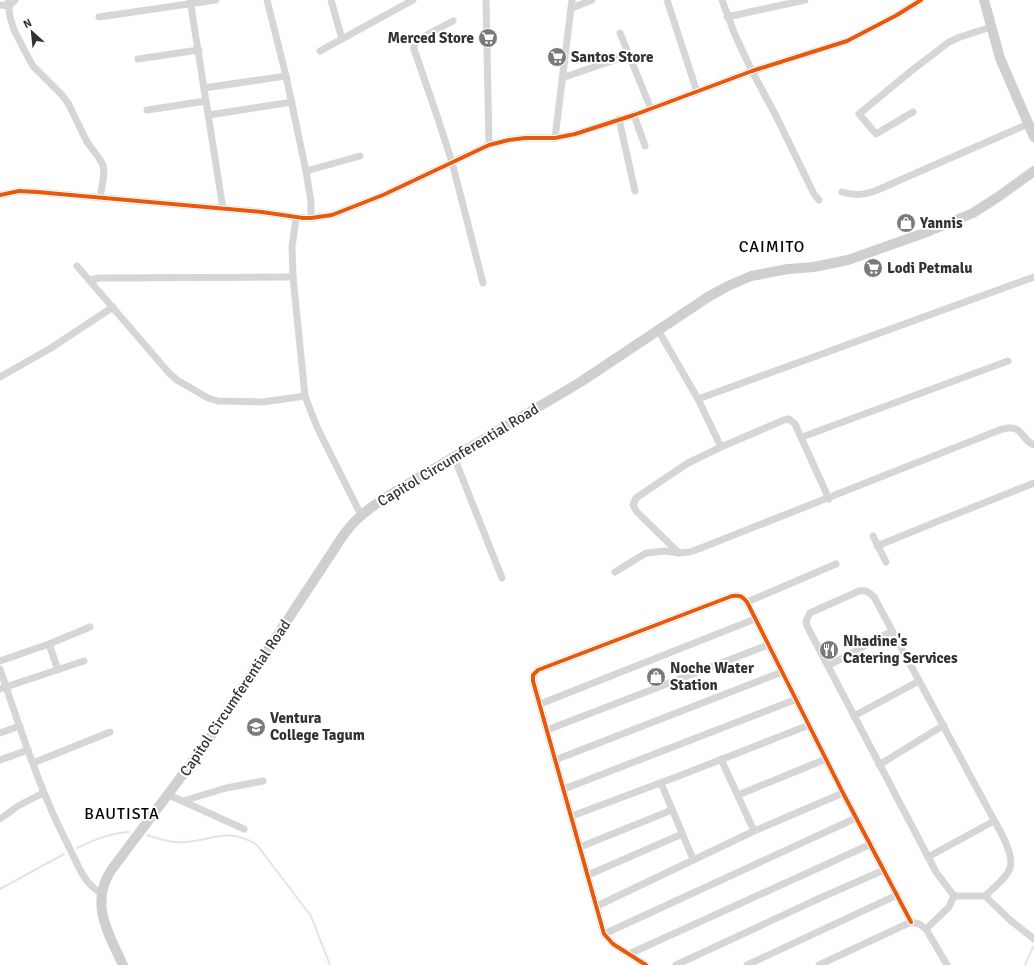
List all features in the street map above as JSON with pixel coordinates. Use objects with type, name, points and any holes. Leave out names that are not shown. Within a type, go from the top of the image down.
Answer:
[{"type":"main road","points":[[984,0],[1003,66],[1034,137]]},
{"type":"main road","name":"Capitol Circumferential Road","points":[[123,965],[104,920],[101,904],[101,893],[104,881],[205,745],[349,528],[361,515],[383,499],[579,383],[708,298],[740,280],[764,273],[814,267],[848,260],[956,220],[986,205],[1034,171]]},
{"type":"street","points":[[0,5],[15,0]]},
{"type":"street","points":[[99,17],[190,2],[216,0]]},
{"type":"street","points":[[267,0],[292,102],[306,171],[311,202],[311,218]]},
{"type":"street","points":[[331,0],[342,39]]},
{"type":"street","points":[[320,51],[413,0]]},
{"type":"street","points":[[486,0],[489,145]]},
{"type":"street","points":[[555,138],[572,0]]},
{"type":"street","points":[[572,8],[592,0]]},
{"type":"street","points":[[667,0],[698,92]]},
{"type":"street","points":[[722,0],[727,16],[752,71],[814,194],[819,200]]},
{"type":"street","points":[[727,16],[805,0]]},
{"type":"street","points":[[0,195],[19,192],[38,192],[262,212],[296,218],[311,218],[341,212],[383,195],[489,145],[509,140],[525,138],[555,138],[575,134],[651,109],[752,71],[847,41],[922,0]]},
{"type":"street","points":[[190,2],[199,50],[223,209]]},
{"type":"street","points":[[8,3],[14,30],[33,66],[68,103],[88,142],[103,165],[104,174],[100,198]]},
{"type":"street","points":[[453,21],[417,40],[414,45],[452,162],[483,282]]},
{"type":"street","points":[[913,112],[876,134],[859,114],[910,71],[949,42],[960,37],[991,28]]},
{"type":"street","points":[[620,33],[651,109]]},
{"type":"street","points":[[138,59],[199,50]]},
{"type":"street","points":[[562,78],[629,55]]},
{"type":"street","points":[[204,88],[286,76]]},
{"type":"street","points":[[147,110],[206,101]]},
{"type":"street","points":[[208,115],[292,102]]},
{"type":"street","points":[[634,115],[645,146]]},
{"type":"street","points":[[619,119],[635,191]]},
{"type":"street","points":[[842,192],[861,196],[875,191],[1028,124]]},
{"type":"street","points":[[306,171],[360,156]]},
{"type":"street","points":[[296,218],[292,247],[293,277],[305,396],[317,426],[361,515]]},
{"type":"street","points":[[77,266],[169,373],[208,398],[218,401],[263,402],[305,396]]},
{"type":"street","points":[[90,280],[106,278],[293,277]]},
{"type":"street","points":[[698,399],[1034,277]]},
{"type":"street","points":[[0,377],[51,348],[113,307]]},
{"type":"street","points":[[658,330],[698,399],[721,447]]},
{"type":"street","points":[[802,437],[1008,361]]},
{"type":"street","points":[[679,553],[634,509],[634,501],[636,498],[688,463],[721,447],[789,419],[802,437],[829,499]]},
{"type":"street","points":[[615,572],[646,553],[665,551],[679,553],[690,552],[829,499],[1002,430],[1015,428],[1034,445]]},
{"type":"street","points":[[454,458],[502,578]]},
{"type":"street","points":[[877,546],[1034,483]]},
{"type":"street","points":[[873,536],[886,562]]},
{"type":"street","points":[[747,602],[836,564]]},
{"type":"street","points":[[985,896],[1005,876],[1010,868],[1011,862],[1006,842],[874,597],[870,592],[865,590],[859,591],[814,611],[807,617],[807,626],[879,765],[944,885],[954,896],[985,896],[1010,920],[1034,939]]},
{"type":"street","points":[[646,965],[613,944],[604,934],[555,760],[533,675],[538,670],[738,595],[742,596],[747,602],[843,793],[911,922]]},
{"type":"street","points":[[540,704],[755,619]]},
{"type":"street","points":[[0,661],[49,644],[90,627]]},
{"type":"street","points":[[828,666],[892,631]]},
{"type":"street","points":[[49,644],[58,670]]},
{"type":"street","points":[[547,730],[768,645]]},
{"type":"street","points":[[3,688],[84,661]]},
{"type":"street","points":[[0,669],[3,688],[20,726],[43,794],[85,879],[93,888],[101,893]]},
{"type":"street","points":[[555,760],[782,672]]},
{"type":"street","points":[[854,716],[919,681]]},
{"type":"street","points":[[564,788],[797,699]]},
{"type":"street","points":[[572,816],[809,725]]},
{"type":"street","points":[[879,765],[944,725]]},
{"type":"street","points":[[0,733],[20,726]]},
{"type":"street","points":[[33,763],[110,732]]},
{"type":"street","points":[[0,760],[28,750]]},
{"type":"street","points":[[721,759],[754,831]]},
{"type":"street","points":[[738,795],[826,759]]},
{"type":"street","points":[[183,801],[226,788],[263,781]]},
{"type":"street","points":[[660,783],[693,859]]},
{"type":"street","points":[[597,906],[693,859],[843,793]]},
{"type":"street","points":[[0,819],[18,806],[43,794]]},
{"type":"street","points":[[169,795],[244,829]]},
{"type":"street","points":[[580,847],[672,810]]},
{"type":"street","points":[[604,934],[856,818]]},
{"type":"street","points":[[928,857],[994,821]]},
{"type":"street","points":[[588,875],[682,834]]},
{"type":"street","points":[[629,954],[871,844]]},
{"type":"street","points":[[676,965],[799,907],[884,870]]},
{"type":"street","points":[[747,965],[897,896]]},
{"type":"street","points":[[926,929],[949,907],[954,896]]},
{"type":"street","points":[[819,965],[911,922],[920,924],[926,929],[947,965]]},
{"type":"waterway","points":[[77,848],[109,835],[129,832]]},
{"type":"waterway","points":[[147,835],[174,842],[235,836],[257,845],[311,916],[330,965]]},
{"type":"waterway","points":[[0,889],[64,854]]},
{"type":"waterway","points":[[1025,965],[1033,947]]},
{"type":"cycle path","points":[[0,195],[19,191],[37,192],[262,212],[303,218],[332,215],[383,195],[489,145],[509,140],[525,138],[555,138],[575,134],[634,115],[752,71],[847,41],[897,15],[921,0]]},
{"type":"cycle path","points":[[646,965],[613,944],[604,934],[533,681],[533,675],[538,670],[732,596],[741,596],[747,602],[843,793],[911,922]]},
{"type":"place","name":"Merced Store","points":[[488,38]]},
{"type":"place","name":"Santos Store","points":[[557,57]]},
{"type":"place","name":"Yannis","points":[[906,223]]},
{"type":"place","name":"Lodi Petmalu","points":[[873,268]]},
{"type":"place","name":"Nhadine's Catering Services","points":[[829,650]]},
{"type":"place","name":"Noche Water Station","points":[[656,677]]},
{"type":"place","name":"Ventura College Tagum","points":[[256,727]]},
{"type":"district","name":"CAIMITO","points":[[772,247]]},
{"type":"district","name":"BAUTISTA","points":[[122,814]]}]
